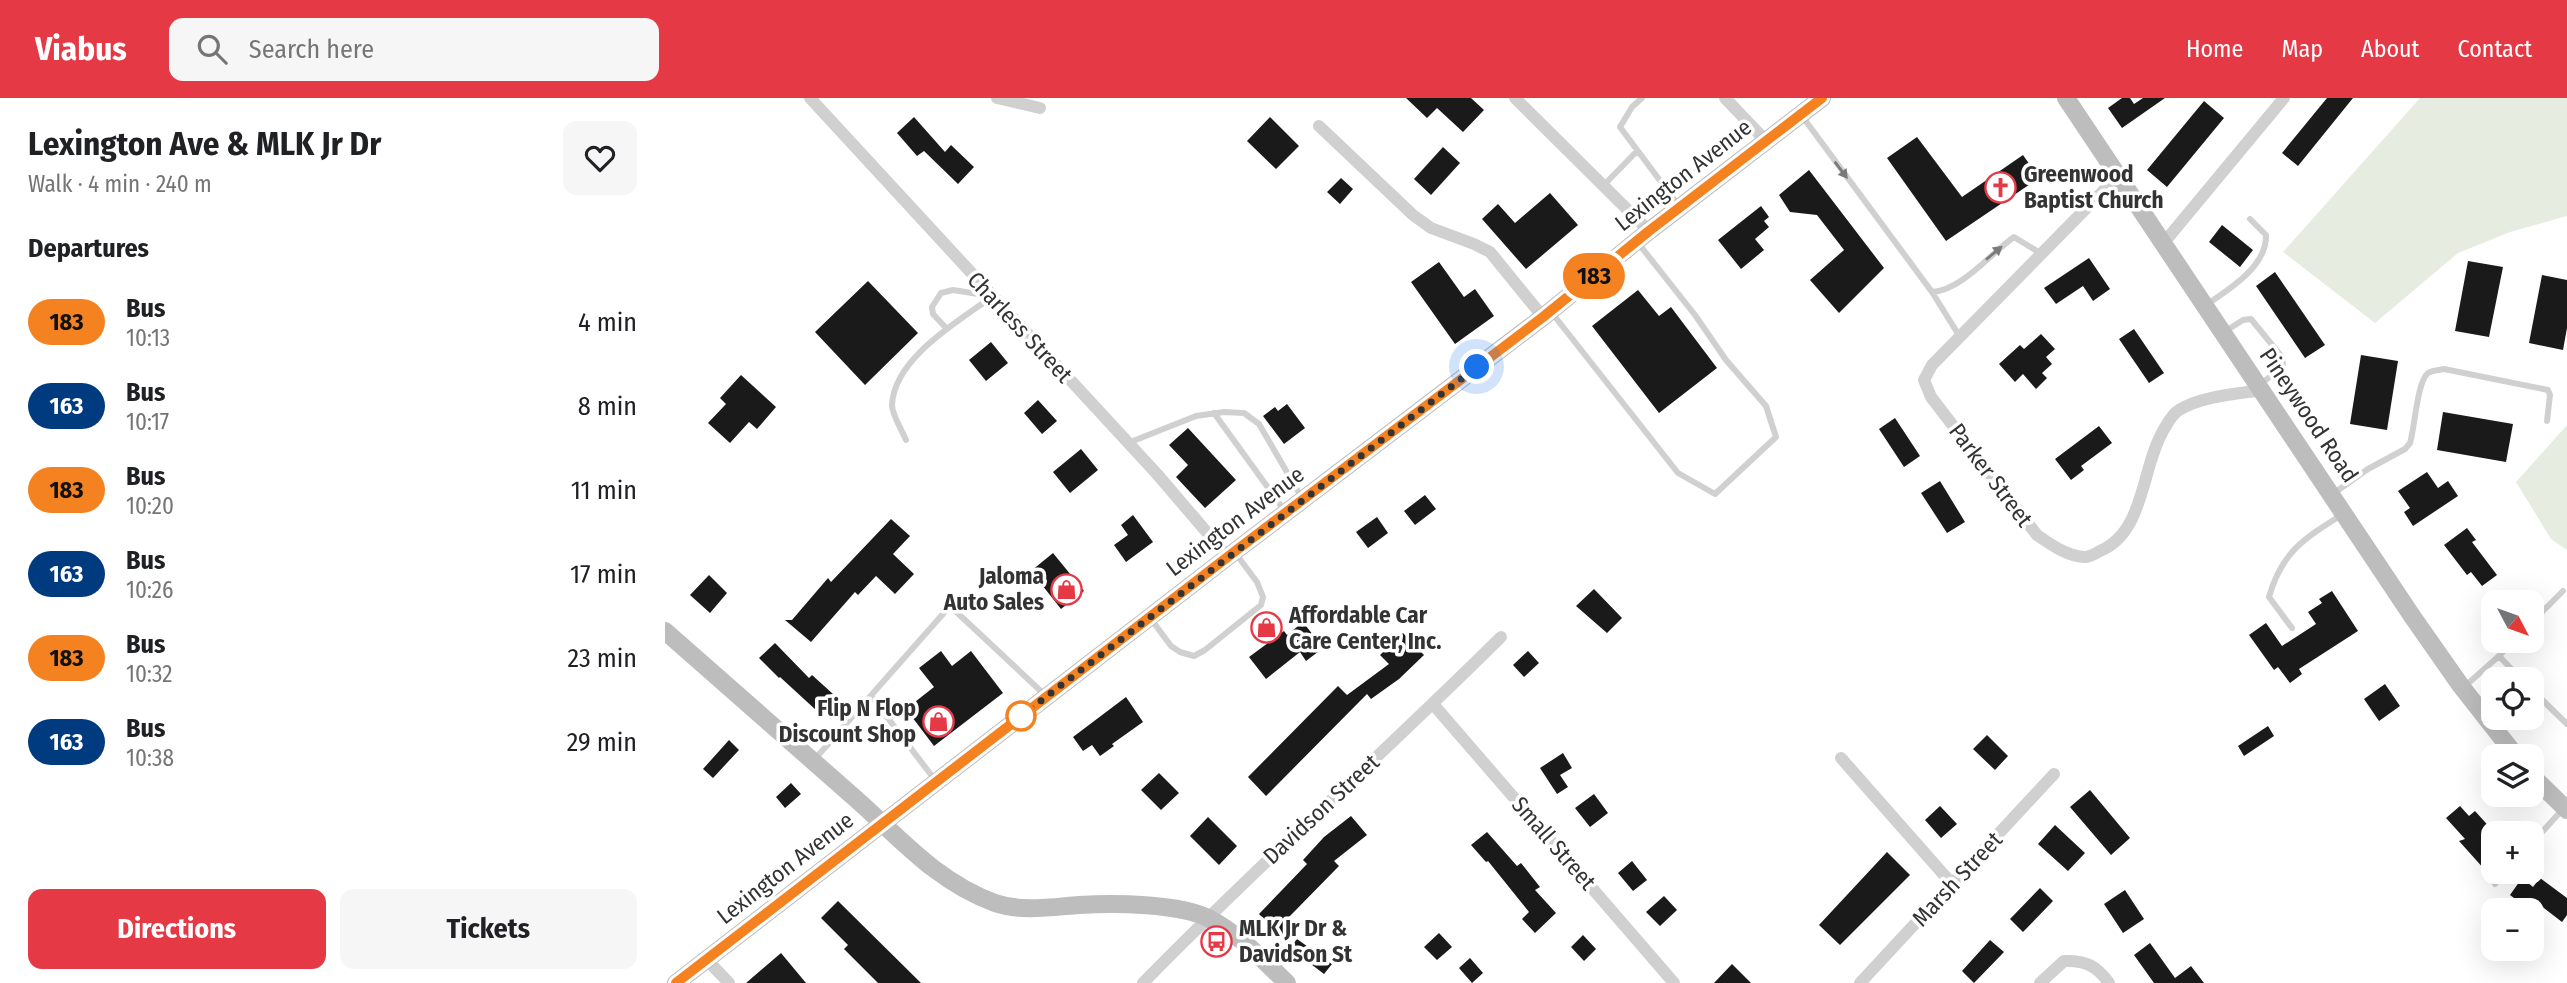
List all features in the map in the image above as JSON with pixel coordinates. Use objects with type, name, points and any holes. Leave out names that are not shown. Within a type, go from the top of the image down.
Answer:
[{"type":"street","name":"Charless Street","points":[[810,98],[1231,554]]},
{"type":"street","points":[[997,98],[1040,108]]},
{"type":"street","points":[[1515,98],[1603,186],[1643,237]]},
{"type":"street","points":[[1725,98],[1766,141]]},
{"type":"street","name":"Lexington Avenue","points":[[676,983],[1231,554],[1547,314],[1822,98]]},
{"type":"street","name":"Pineywood Road","points":[[2066,98],[2162,245],[2463,689],[2507,744]]},
{"type":"street","points":[[2162,245],[2284,98]]},
{"type":"street","points":[[1319,126],[1413,215],[1431,228],[1475,244],[1490,253],[1547,314]]},
{"type":"street","name":"Parker Street","points":[[2118,176],[1932,365],[1924,380],[1931,397],[2037,535],[2056,548],[2086,557],[2111,547],[2127,528],[2139,502],[2149,462],[2159,437],[2178,411],[2210,399],[2261,388]]},
{"type":"street","points":[[665,631],[883,822],[933,870],[964,889],[997,904],[1028,908],[1134,905],[1172,909],[1207,918],[1239,938],[1287,983]]},
{"type":"street","name":"Davidson Street","points":[[1143,983],[1207,918],[1500,637]]},
{"type":"street","name":"Small Street","points":[[1433,704],[1674,983]]},
{"type":"street","points":[[1841,758],[1952,884]]},
{"type":"street","name":"Marsh Street","points":[[1860,983],[2054,774]]},
{"type":"street","points":[[2544,788],[2565,809]]},
{"type":"street","points":[[707,960],[729,983]]},
{"type":"street","points":[[2040,983],[2064,961],[2079,960],[2092,965],[2109,983]]},
{"type":"lane","points":[[1642,98],[1632,107],[1620,127],[1680,208]]},
{"type":"lane","points":[[1801,115],[1932,292],[1961,337]]},
{"type":"lane","points":[[1603,186],[1637,151]]},
{"type":"lane","points":[[2205,306],[2240,280],[2264,251],[2266,234],[2250,219]]},
{"type":"lane","points":[[1547,314],[1678,473],[1715,494],[1776,437],[1766,406],[1726,360],[1643,237]]},
{"type":"lane","points":[[1932,292],[1943,292],[1966,278],[2014,237],[2042,254]]},
{"type":"lane","points":[[947,329],[933,314],[932,307],[941,293],[953,290],[993,296]]},
{"type":"lane","points":[[906,440],[892,407],[897,384],[910,361],[947,329],[993,296]]},
{"type":"lane","points":[[2223,333],[2243,320],[2251,319],[2282,358],[2283,366],[2261,388]]},
{"type":"lane","points":[[2332,494],[2368,469],[2405,449],[2410,443],[2422,384],[2426,375],[2433,371],[2444,369],[2548,390],[2550,395],[2547,421]]},
{"type":"lane","points":[[1128,443],[1195,416],[1224,412],[1244,414],[1259,424],[1303,500]]},
{"type":"lane","points":[[1214,413],[1287,512]]},
{"type":"lane","points":[[2292,628],[2269,597],[2276,574],[2285,558],[2302,541],[2345,513]]},
{"type":"lane","points":[[1150,617],[1171,646],[1179,652],[1194,656],[1205,650],[1261,605],[1263,597],[1257,582],[1231,554]]},
{"type":"lane","points":[[2545,609],[2563,591]]},
{"type":"lane","points":[[813,761],[950,606],[1047,696]]},
{"type":"lane","points":[[2463,689],[2502,653]]},
{"type":"lane","points":[[2499,656],[2510,667]]},
{"type":"lane","points":[[871,696],[936,781]]},
{"type":"lane","points":[[2544,702],[2567,724]]},
{"type":"lane","points":[[2544,830],[2565,809]]},
{"type":"shaded area","points":[[2420,98],[2567,98],[2567,216],[2510,232],[2458,253],[2375,323],[2283,252]]},
{"type":"shaded area","points":[[2567,425],[2567,550],[2551,539],[2516,482]]},
{"type":"building","points":[[1406,98],[1471,98],[1484,110],[1463,132],[1437,108],[1427,118]]},
{"type":"building","points":[[2122,98],[2130,98],[2134,104],[2143,98],[2165,98],[2122,128],[2108,108]]},
{"type":"building","points":[[2327,98],[2353,98],[2298,166],[2282,153]]},
{"type":"building","points":[[2204,101],[2224,118],[2167,187],[2147,170]]},
{"type":"building","points":[[914,117],[945,152],[951,145],[974,167],[958,184],[924,151],[917,156],[897,133]]},
{"type":"building","points":[[1270,117],[1299,146],[1276,169],[1247,141]]},
{"type":"building","name":"Greenwood Baptist Church","points":[[1917,137],[1962,197],[2023,155],[2039,178],[1946,241],[1887,158]]},
{"type":"building","points":[[1443,147],[1460,163],[1431,195],[1414,179]]},
{"type":"building","points":[[1809,170],[1884,268],[1839,313],[1810,280],[1844,250],[1817,215],[1790,212],[1779,195]]},
{"type":"building","points":[[1341,178],[1353,189],[1340,204],[1327,192]]},
{"type":"building","points":[[1550,193],[1578,225],[1526,269],[1482,219],[1498,204],[1515,223]]},
{"type":"building","points":[[1761,206],[1769,217],[1764,221],[1769,227],[1755,239],[1764,250],[1741,269],[1718,240]]},
{"type":"building","points":[[2222,225],[2253,250],[2240,267],[2209,242]]},
{"type":"building","points":[[2089,258],[2110,289],[2093,301],[2083,286],[2056,304],[2044,288]]},
{"type":"building","points":[[2468,261],[2503,267],[2489,337],[2455,331]]},
{"type":"building","points":[[1439,262],[1464,297],[1475,289],[1494,316],[1455,344],[1411,282]]},
{"type":"building","points":[[2275,272],[2325,345],[2305,358],[2256,286]]},
{"type":"building","points":[[2542,275],[2567,280],[2567,328],[2563,350],[2529,343]]},
{"type":"building","points":[[868,281],[918,333],[865,385],[815,332]]},
{"type":"building","points":[[1638,290],[1659,316],[1671,307],[1717,368],[1659,413],[1592,326]]},
{"type":"building","points":[[2134,329],[2164,373],[2149,383],[2119,339]]},
{"type":"building","points":[[2041,334],[2055,349],[2046,357],[2052,364],[2042,373],[2047,378],[2036,389],[2023,374],[2015,382],[1999,364],[2020,345],[2024,349]]},
{"type":"building","points":[[991,342],[1008,363],[986,381],[969,360]]},
{"type":"building","points":[[2361,355],[2398,361],[2387,430],[2350,424]]},
{"type":"building","points":[[741,375],[776,407],[757,429],[749,422],[730,443],[708,423],[726,404],[720,398]]},
{"type":"building","points":[[1038,400],[1057,421],[1042,434],[1024,413]]},
{"type":"building","points":[[1287,404],[1305,428],[1284,444],[1263,416],[1275,407],[1278,411]]},
{"type":"building","points":[[2443,412],[2513,424],[2506,462],[2437,450]]},
{"type":"building","points":[[1895,418],[1920,456],[1904,467],[1879,429]]},
{"type":"building","points":[[2099,426],[2112,443],[2081,466],[2084,470],[2071,480],[2055,459]]},
{"type":"building","points":[[1188,428],[1236,480],[1205,508],[1176,477],[1188,465],[1169,445]]},
{"type":"building","points":[[1081,449],[1098,470],[1070,493],[1053,472]]},
{"type":"building","points":[[2427,472],[2438,488],[2448,481],[2458,496],[2413,526],[2404,512],[2410,508],[2398,491]]},
{"type":"building","points":[[1940,481],[1965,522],[1947,533],[1921,493]]},
{"type":"building","points":[[1425,495],[1436,509],[1415,525],[1404,511]]},
{"type":"building","points":[[1133,515],[1153,542],[1126,562],[1114,545],[1128,535],[1121,525]]},
{"type":"building","points":[[1377,517],[1388,533],[1368,548],[1356,532]]},
{"type":"building","points":[[891,519],[910,536],[893,554],[914,574],[895,594],[876,576],[858,595],[855,592],[811,642],[785,620],[792,620],[828,578],[831,582]]},
{"type":"building","points":[[2467,528],[2476,540],[2472,542],[2497,575],[2482,586],[2471,572],[2467,575],[2444,545]]},
{"type":"building","points":[[1053,553],[1084,591],[1061,609],[1031,571]]},
{"type":"building","points":[[709,575],[727,593],[710,613],[690,595]]},
{"type":"building","points":[[1594,589],[1622,618],[1607,633],[1576,606]]},
{"type":"building","points":[[2332,591],[2358,631],[2299,669],[2302,674],[2290,683],[2278,667],[2274,670],[2249,635],[2266,623],[2282,646],[2316,624],[2308,612],[2322,603],[2319,599]]},
{"type":"building","points":[[1303,622],[1323,648],[1306,661],[1300,652],[1266,679],[1249,657],[1284,631],[1287,635]]},
{"type":"building","points":[[1403,633],[1424,655],[1399,679],[1371,699],[1367,694],[1266,796],[1248,777],[1338,686],[1347,695],[1389,664],[1380,655]]},
{"type":"building","points":[[775,643],[809,678],[812,675],[833,694],[817,711],[759,658]]},
{"type":"building","points":[[941,651],[952,666],[971,651],[1003,693],[934,746],[906,709],[934,687],[919,668]]},
{"type":"building","points":[[1528,651],[1539,663],[1524,677],[1513,665]]},
{"type":"building","points":[[2385,684],[2400,706],[2379,721],[2364,699]]},
{"type":"building","points":[[1126,697],[1143,722],[1100,756],[1092,745],[1083,751],[1073,737]]},
{"type":"building","points":[[2268,726],[2274,736],[2244,756],[2238,746]]},
{"type":"building","points":[[1987,735],[2008,756],[1995,770],[1973,749]]},
{"type":"building","points":[[729,740],[739,750],[713,778],[703,769]]},
{"type":"building","points":[[1563,753],[1572,768],[1560,775],[1568,787],[1557,794],[1540,768]]},
{"type":"building","points":[[1159,773],[1179,793],[1161,810],[1141,790]]},
{"type":"building","points":[[791,783],[801,794],[785,808],[776,797]]},
{"type":"building","points":[[2090,790],[2130,838],[2111,855],[2070,807]]},
{"type":"building","points":[[1594,794],[1608,813],[1590,827],[1575,808]]},
{"type":"building","points":[[1940,806],[1957,824],[1941,838],[1925,820]]},
{"type":"building","points":[[2460,806],[2469,816],[2475,811],[2484,821],[2481,821],[2481,866],[2459,841],[2465,839],[2446,818]]},
{"type":"building","points":[[1351,816],[1367,835],[1334,861],[1339,866],[1289,917],[1295,922],[1281,936],[1259,914],[1307,864],[1303,860],[1324,837]]},
{"type":"building","points":[[1208,817],[1237,846],[1219,865],[1190,836]]},
{"type":"building","points":[[2055,825],[2085,853],[2068,871],[2038,844]]},
{"type":"building","points":[[1487,832],[1517,866],[1521,863],[1540,887],[1535,890],[1556,913],[1535,933],[1522,919],[1529,912],[1488,861],[1471,845]]},
{"type":"building","points":[[1887,852],[1910,875],[1840,945],[1819,925]]},
{"type":"building","points":[[1632,861],[1647,880],[1633,891],[1618,873]]},
{"type":"building","points":[[2544,881],[2567,898],[2567,915],[2562,922],[2544,908],[2544,898],[2514,898],[2510,895],[2518,884],[2529,884],[2533,887],[2535,884],[2544,884]]},
{"type":"building","points":[[2040,888],[2053,901],[2023,932],[2010,919]]},
{"type":"building","points":[[2125,890],[2144,919],[2123,933],[2104,904]]},
{"type":"building","points":[[1664,896],[1677,910],[1660,926],[1646,912]]},
{"type":"building","points":[[838,901],[921,983],[878,983],[844,949],[848,945],[821,918]]},
{"type":"building","points":[[1439,933],[1452,947],[1437,960],[1424,947]]},
{"type":"building","points":[[1583,935],[1596,949],[1584,961],[1571,947]]},
{"type":"building","points":[[1297,939],[1332,964],[1324,974],[1290,948]]},
{"type":"building","points":[[1990,940],[2004,952],[1974,983],[1962,971]]},
{"type":"building","points":[[2150,943],[2175,978],[2191,966],[2204,983],[2154,983],[2134,955]]},
{"type":"building","points":[[781,953],[806,983],[746,983]]},
{"type":"building","points":[[1470,958],[1483,973],[1472,983],[1459,968]]},
{"type":"building","points":[[1732,964],[1751,983],[1714,983]]},
{"type":"bus line","name":"183","points":[[676,983],[1543,317],[1649,231],[1822,98]]},
{"type":"place","name":"Greenwood Baptist Church","points":[[2001,187]]},
{"type":"place","name":"Jaloma Auto Sales","points":[[1067,589]]},
{"type":"place","name":"Affordable Car Care Center, Inc.","points":[[1266,628]]},
{"type":"place","name":"Flip N Flop Discount Shop","points":[[939,721]]},
{"type":"place","name":"MLK Jr Dr & Davidson St","points":[[1216,941]]},
{"type":"route","points":[[1021,716],[1477,367]]}]
